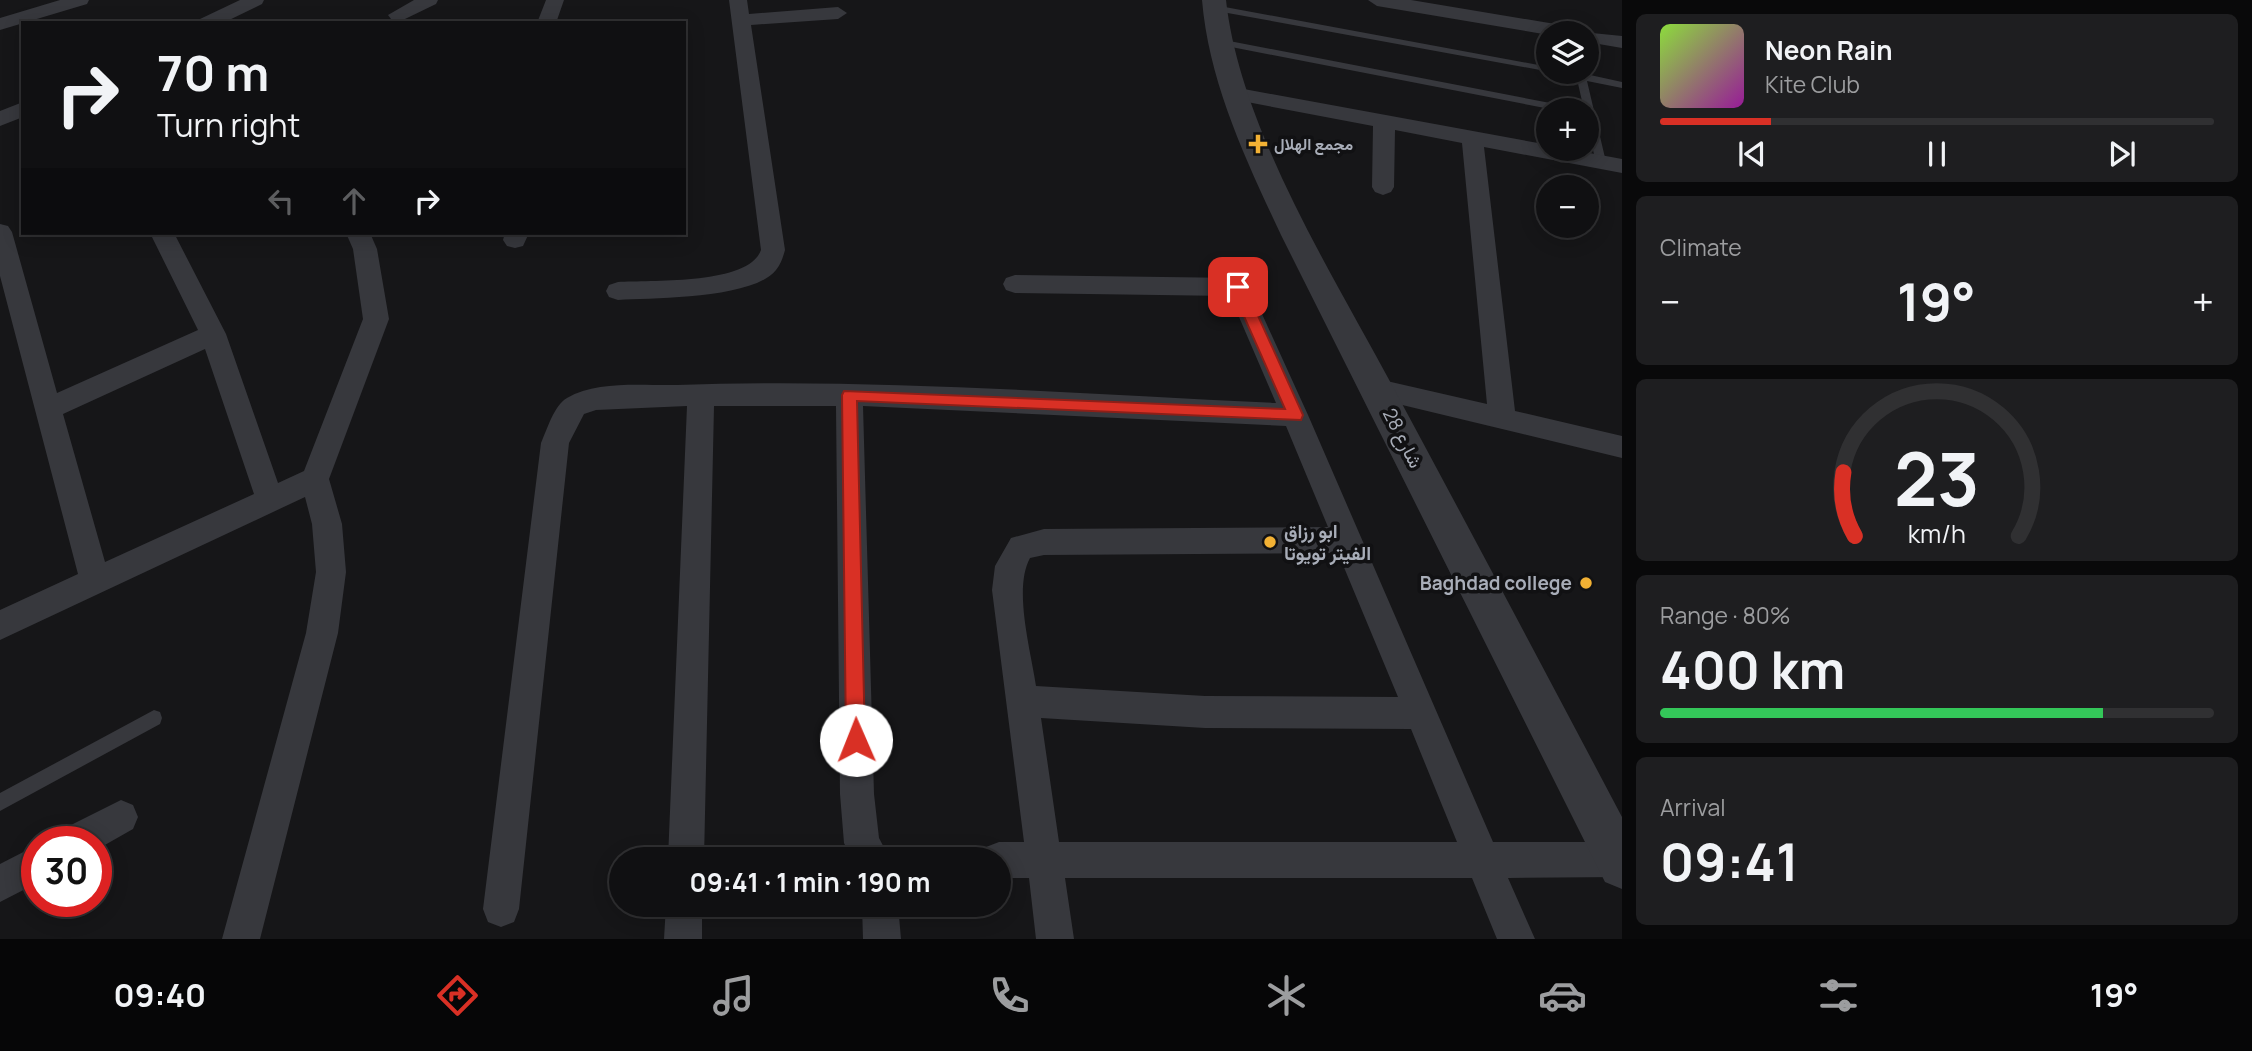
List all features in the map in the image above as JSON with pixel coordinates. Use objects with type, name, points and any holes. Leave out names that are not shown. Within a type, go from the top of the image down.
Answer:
[{"type":"street","points":[[0,24],[80,0]]},
{"type":"street","points":[[213,21],[256,0]]},
{"type":"street","points":[[396,12],[429,0]]},
{"type":"street","points":[[547,21],[555,0]]},
{"type":"street","points":[[1377,0],[1536,27]]},
{"type":"street","points":[[618,291],[731,283],[755,274],[768,264],[773,250],[741,10],[838,13]]},
{"type":"street","name":"شارع 28","points":[[1216,17],[1233,93],[1267,176],[1621,863]]},
{"type":"street","points":[[1599,38],[1622,41]]},
{"type":"street","points":[[1233,93],[1612,164]]},
{"type":"street","points":[[0,119],[21,109]]},
{"type":"street","points":[[1383,187],[1384,121]]},
{"type":"street","points":[[1472,138],[1502,419]]},
{"type":"street","points":[[0,232],[10,305],[48,409],[95,581]]},
{"type":"street","points":[[163,235],[213,334],[270,499]]},
{"type":"street","points":[[241,939],[322,633],[331,572],[327,524],[315,479],[376,319],[365,249],[359,235]]},
{"type":"street","points":[[1015,284],[1238,287],[1295,415],[1516,939]]},
{"type":"street","points":[[48,409],[213,334]]},
{"type":"street","points":[[1378,390],[1622,447]]},
{"type":"street","points":[[501,909],[555,443],[575,406],[596,400],[701,394],[849,395],[1295,415]]},
{"type":"street","points":[[686,847],[701,394]]},
{"type":"street","points":[[849,395],[857,794],[864,847]]},
{"type":"street","points":[[0,625],[315,479]]},
{"type":"street","points":[[1055,939],[1007,590],[1010,566],[1021,547],[1044,542],[1348,540]]},
{"type":"street","points":[[1022,701],[1205,712],[1419,713]]},
{"type":"street","points":[[105,826],[121,817]]},
{"type":"street","points":[[1011,860],[1483,860],[1621,863]]},
{"type":"street","points":[[0,884],[21,872]]},
{"type":"street","points":[[683,939],[684,917]]},
{"type":"street","points":[[881,917],[882,939]]},
{"type":"lane","points":[[1216,17],[1536,68]]},
{"type":"lane","points":[[1216,17],[1536,101]]},
{"type":"lane","points":[[1599,80],[1622,85]]},
{"type":"lane","points":[[1599,136],[1612,164]]},
{"type":"lane","points":[[0,802],[154,718]]},
{"type":"place","name":"مجمع الهلال","points":[[1258,144]]},
{"type":"place","name":"ابو رزاق الفيتر تويوتا","points":[[1270,542]]},
{"type":"place","name":"Baghdad college","points":[[1586,583]]},
{"type":"route","points":[[856,740],[849,395],[1295,415],[1238,287]]}]
